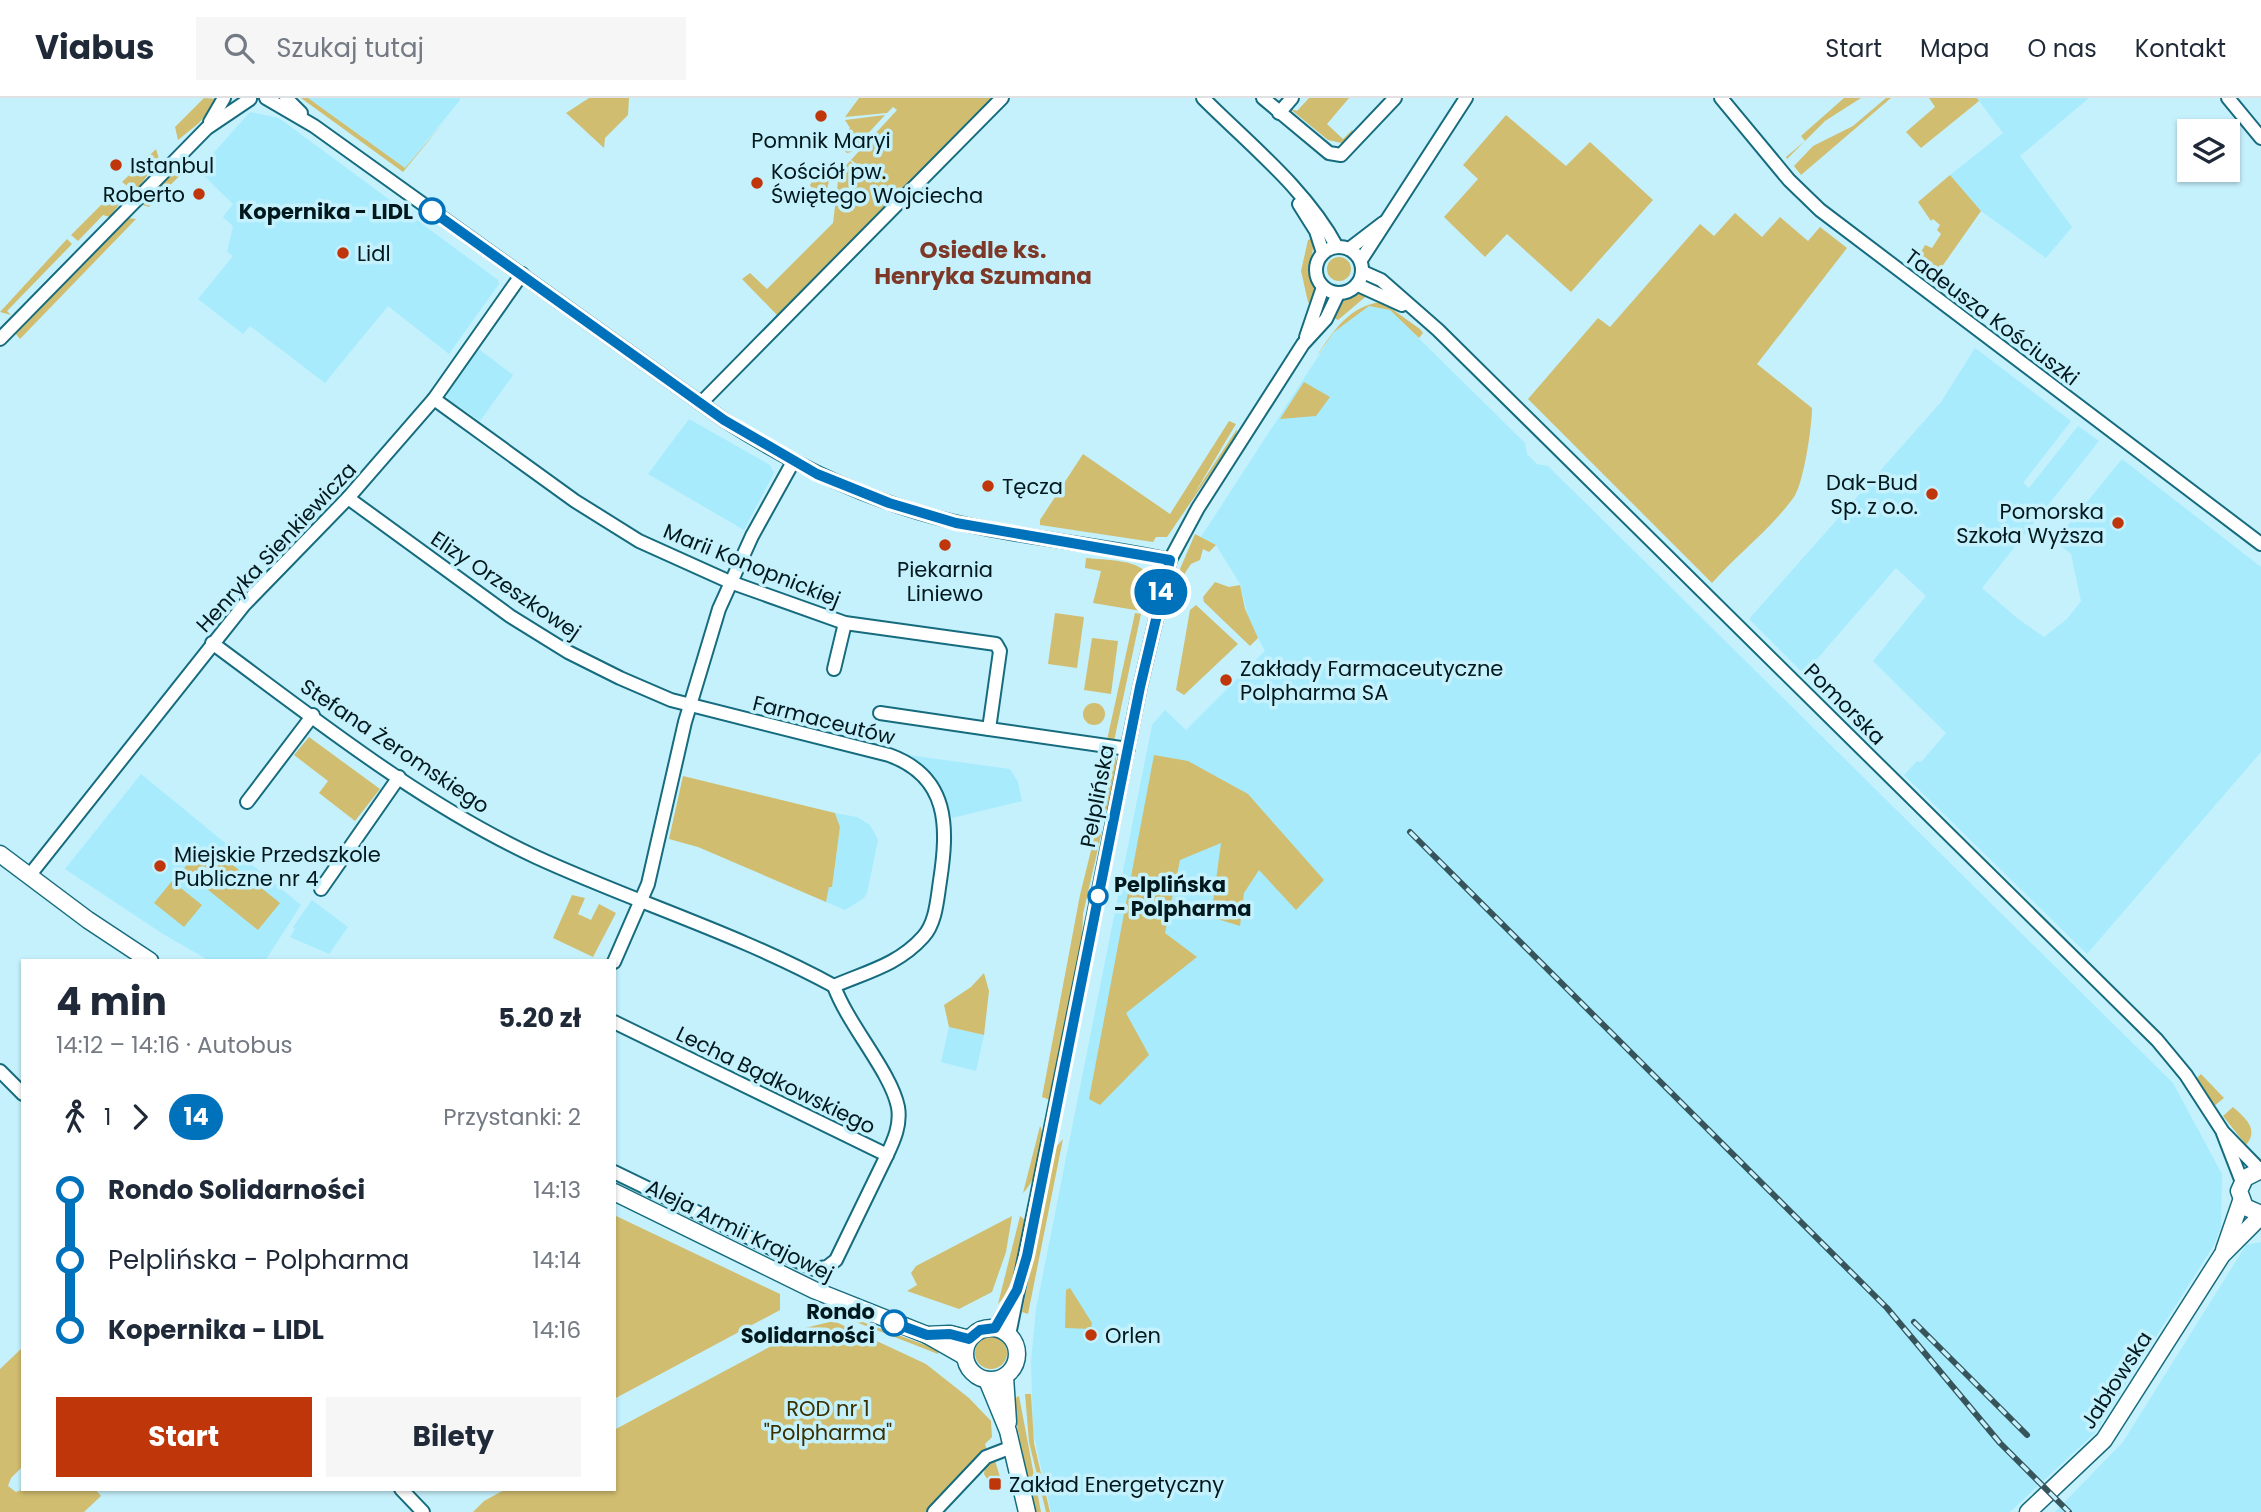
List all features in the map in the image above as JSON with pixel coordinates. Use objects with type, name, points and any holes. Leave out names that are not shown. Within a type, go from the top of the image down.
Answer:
[{"type":"main road","points":[[0,854],[147,959]]},
{"type":"main road","points":[[2242,1182],[2249,1174],[2260,1170]]},
{"type":"main road","name":"Jabłowska","points":[[2222,1255],[2241,1201],[2242,1182]]},
{"type":"main road","name":"Aleja Armii Krajowej","points":[[616,1193],[814,1290],[927,1335],[964,1356]]},
{"type":"main road","points":[[2241,1201],[2250,1211],[2261,1215]]},
{"type":"main road","name":"Jabłowska","points":[[2028,1512],[2104,1440],[2222,1255],[2261,1215]]},
{"type":"main road","points":[[980,1330],[1002,1331],[1017,1355],[1014,1367],[1005,1377],[987,1380],[974,1375],[964,1356],[969,1339],[980,1330]]},
{"type":"main road","name":"Aleja Armii Krajowej","points":[[927,1335],[950,1334],[969,1339]]},
{"type":"main road","points":[[1005,1377],[1010,1439]]},
{"type":"main road","points":[[987,1380],[1010,1439],[1027,1512]]},
{"type":"street","points":[[207,128],[224,98]]},
{"type":"street","points":[[0,339],[207,128],[249,98],[260,98]]},
{"type":"street","points":[[266,98],[314,126],[701,403],[793,462],[854,490],[932,517],[1170,560]]},
{"type":"street","points":[[286,98],[314,126]]},
{"type":"street","points":[[701,403],[1002,98]]},
{"type":"street","points":[[1203,98],[1280,174],[1343,248],[1362,266]]},
{"type":"street","points":[[1263,98],[1329,153],[1341,155],[1395,98]]},
{"type":"street","points":[[1279,113],[1292,98]]},
{"type":"street","points":[[1280,174],[1316,231],[1323,253],[1316,270],[1323,287],[1338,294],[1358,285],[1362,266],[1386,220],[1466,98]]},
{"type":"street","name":"Tadeusza Kościuszki","points":[[1721,98],[1783,173],[1820,210],[2261,544]]},
{"type":"street","points":[[2228,98],[2261,138]]},
{"type":"street","points":[[1323,253],[1343,248],[1386,220]]},
{"type":"street","name":"Pomorska","points":[[1362,266],[1424,316],[2157,1040],[2186,1075],[2223,1132],[2260,1170]]},
{"type":"street","name":"Henryka Sienkiewicza","points":[[29,877],[244,604],[348,498],[434,399],[522,274]]},
{"type":"street","name":"Pomorska","points":[[1358,285],[1376,291],[1424,316]]},
{"type":"street","name":"Pelplińska","points":[[1303,344],[1323,287]]},
{"type":"street","name":"Pelplińska","points":[[1002,1331],[1016,1314],[1017,1290],[1027,1256],[1128,749],[1170,560],[1198,508],[1303,344],[1326,319],[1338,294]]},
{"type":"street","name":"Marii Konopnickiej","points":[[434,399],[586,508],[639,541],[730,582],[845,623],[996,644],[1000,651],[989,729]]},
{"type":"street","points":[[615,959],[648,884],[689,705],[719,609],[730,582],[793,462]]},
{"type":"street","name":"Elizy Orzeszkowej","points":[[348,498],[540,635],[620,678],[689,705]]},
{"type":"street","points":[[834,669],[845,623]]},
{"type":"street","name":"Stefana Żeromskiego","points":[[212,643],[399,778],[468,821],[534,856],[640,902]]},
{"type":"street","name":"Farmaceutów","points":[[689,705],[896,758],[917,770],[935,792],[942,810],[945,839],[936,907],[930,926],[924,936],[898,959],[834,986]]},
{"type":"street","points":[[880,713],[1128,749]]},
{"type":"street","points":[[247,802],[313,715]]},
{"type":"street","points":[[321,889],[399,778]]},
{"type":"street","points":[[640,902],[834,986]]},
{"type":"street","name":"Lecha Bądkowskiego","points":[[616,1023],[887,1155],[897,1133],[898,1107],[885,1079],[840,1005],[834,986]]},
{"type":"street","points":[[0,1071],[21,1092]]},
{"type":"street","name":"Pomorska","points":[[2223,1132],[2242,1182]]},
{"type":"street","name":"Aleja Armii Krajowej","points":[[616,1173],[814,1269],[827,1267],[836,1260],[887,1155]]},
{"type":"street","points":[[934,1512],[973,1470],[1010,1439]]},
{"type":"street","points":[[403,1491],[423,1512]]},
{"type":"shaded area","points":[[308,98],[460,98],[460,100],[405,168]]},
{"type":"shaded area","points":[[1977,98],[2089,98],[2020,156],[2072,227],[2046,258],[1981,211],[1950,175],[2003,133]]},
{"type":"shaded area","points":[[250,112],[279,118],[498,280],[499,284],[449,354],[388,306],[325,383],[250,326],[243,334],[198,299],[233,256],[227,252],[233,226],[223,217],[233,204],[201,173],[209,158]]},
{"type":"shaded area","name":"Zakłady Farmaceutyczne Polpharma SA","points":[[1369,306],[1390,310],[1525,443],[1527,454],[1537,464],[1548,466],[2173,1083],[2222,1174],[2221,1227],[2214,1245],[2095,1433],[2010,1512],[1051,1512],[1033,1431],[1031,1362],[1036,1309],[1152,725],[1165,710],[1186,730],[1265,651],[1249,621],[1240,584],[1216,545],[1201,537],[1334,332]]},
{"type":"shaded area","points":[[476,347],[513,375],[480,421],[448,399],[446,391]]},
{"type":"shaded area","points":[[1975,348],[2071,421],[2023,483],[2029,488],[2078,426],[2099,441],[1982,588],[2017,618],[2044,637],[2067,619],[2081,601],[2071,554],[2055,541],[2122,459],[2261,567],[2261,752],[2087,954],[1904,775],[1917,761],[1921,762],[1946,733],[1873,661],[1926,596],[1896,568],[1804,674],[1749,619],[1941,402]]},
{"type":"shaded area","points":[[689,419],[770,465],[774,473],[744,530],[648,474]]},
{"type":"shaded area","points":[[908,755],[1010,769],[1018,782],[1022,801],[952,818],[937,784]]},
{"type":"shaded area","name":"Miejskie Przedszkole Publiczne nr 4","points":[[141,774],[301,905],[266,959],[207,959],[163,934],[65,869]]},
{"type":"shaded area","points":[[835,813],[857,817],[870,825],[878,840],[867,893],[864,898],[845,910],[826,902],[829,887],[832,887],[840,827]]},
{"type":"shaded area","points":[[312,900],[348,927],[329,954],[290,937],[295,929],[293,927]]},
{"type":"shaded area","points":[[949,1027],[984,1035],[976,1071],[941,1062]]},
{"type":"shaded area","points":[[2261,1242],[2261,1512],[2055,1512],[2123,1442],[2246,1245]]},
{"type":"green space","points":[[204,98],[218,99],[199,123],[178,140],[175,127]]},
{"type":"green space","points":[[301,98],[308,98],[405,168],[445,121],[403,172]]},
{"type":"green space","points":[[589,98],[629,98],[628,115],[605,138],[604,148],[566,113]]},
{"type":"green space","points":[[859,98],[993,98],[777,315],[742,279],[750,273],[767,289],[833,223],[839,173],[850,161],[862,171],[864,180],[874,179],[873,170],[864,169],[851,160],[897,110],[893,107],[887,113],[845,117]]},
{"type":"green space","points":[[1309,98],[1349,98],[1327,124],[1343,139],[1352,130],[1356,134],[1346,144],[1328,140],[1289,108],[1297,111]]},
{"type":"green space","points":[[1844,98],[1861,98],[1825,121],[1805,141],[1801,136]]},
{"type":"green space","points":[[1886,98],[1891,98],[1801,175],[1794,166],[1813,146],[1853,126]]},
{"type":"green space","points":[[1929,98],[1977,98],[1979,101],[1921,148],[1906,132],[1935,107]]},
{"type":"green space","points":[[885,115],[851,152],[847,153],[838,145],[850,128],[845,120]]},
{"type":"green space","points":[[1506,115],[1566,166],[1590,142],[1653,200],[1571,292],[1507,234],[1485,257],[1444,217],[1478,179],[1463,165]]},
{"type":"green space","points":[[156,149],[159,159],[139,187],[130,188],[122,182]]},
{"type":"green space","points":[[186,158],[190,165],[149,207],[142,205]]},
{"type":"green space","points":[[823,164],[831,171],[825,200],[818,198],[810,185]]},
{"type":"green space","points":[[1950,175],[1981,211],[1934,278],[1914,265],[1925,245],[1932,248],[1941,234],[1937,230],[1940,225],[1933,219],[1931,221],[1918,202]]},
{"type":"green space","points":[[116,190],[122,200],[110,217],[103,215],[78,241],[71,235]]},
{"type":"green space","points":[[1735,213],[1762,237],[1780,217],[1808,241],[1820,227],[1847,248],[1757,364],[1812,408],[1807,454],[1798,490],[1775,520],[1712,583],[1528,399],[1598,318],[1610,327],[1700,224],[1714,236]]},
{"type":"green space","points":[[127,218],[136,219],[20,339],[15,333]]},
{"type":"green space","points":[[1314,237],[1310,276],[1317,291],[1313,308],[1308,302],[1301,271],[1308,240]]},
{"type":"green space","points":[[67,239],[72,244],[7,311],[11,315],[0,312]]},
{"type":"green space","points":[[1334,257],[1344,257],[1351,264],[1351,274],[1344,281],[1334,281],[1327,274],[1327,264]]},
{"type":"green space","points":[[1360,293],[1370,293],[1338,320],[1332,317],[1339,303]]},
{"type":"green space","points":[[1382,302],[1420,329],[1423,333],[1419,338],[1390,310],[1369,306],[1334,332],[1317,356],[1336,329],[1352,314],[1371,304]]},
{"type":"green space","points":[[1304,382],[1330,397],[1316,416],[1280,419]]},
{"type":"green space","points":[[1229,421],[1236,424],[1193,496],[1237,429],[1236,436],[1167,537],[1156,537],[1153,542],[1040,525],[1040,520],[1083,454],[1170,514]]},
{"type":"green space","points":[[1195,534],[1216,545],[1209,552],[1203,549],[1200,560],[1191,564],[1183,576],[1180,569]]},
{"type":"green space","points":[[1086,558],[1131,564],[1146,572],[1150,578],[1141,611],[1093,603],[1101,571],[1085,568]]},
{"type":"green space","points":[[1215,582],[1229,587],[1240,585],[1245,609],[1258,638],[1250,646],[1204,602],[1203,597]]},
{"type":"green space","points":[[1196,605],[1238,644],[1184,695],[1176,690],[1190,610]]},
{"type":"green space","points":[[1055,613],[1084,617],[1077,668],[1048,664]]},
{"type":"green space","points":[[1135,613],[1141,614],[1114,741],[1107,740]]},
{"type":"green space","points":[[1092,638],[1118,641],[1111,694],[1084,690]]},
{"type":"green space","points":[[1094,703],[1102,706],[1105,714],[1102,722],[1094,725],[1086,722],[1083,714],[1086,706]]},
{"type":"green space","points":[[309,737],[380,789],[355,821],[319,793],[328,781],[294,755]]},
{"type":"green space","points":[[1114,752],[1118,764],[1109,808],[1099,815]]},
{"type":"green space","points":[[1154,755],[1188,761],[1248,794],[1324,880],[1296,910],[1259,870],[1244,893],[1240,926],[1211,917],[1221,843],[1180,860],[1165,933],[1197,957],[1126,1013],[1149,1055],[1100,1105],[1089,1099]]},
{"type":"green space","points":[[683,776],[835,813],[840,827],[832,887],[829,887],[826,902],[698,847],[669,839]]},
{"type":"green space","points":[[1097,826],[1102,831],[1083,914],[1082,942],[1050,1100],[1042,1097],[1080,895]]},
{"type":"green space","points":[[201,848],[215,859],[196,883],[181,872]]},
{"type":"green space","points":[[224,858],[280,903],[258,930],[202,885]]},
{"type":"green space","points":[[172,881],[202,905],[184,927],[154,903]]},
{"type":"green space","points":[[572,895],[585,898],[578,914],[591,920],[599,904],[616,913],[593,957],[553,938]]},
{"type":"green space","points":[[984,973],[989,991],[984,1035],[949,1027],[944,1005],[971,987]]},
{"type":"green space","points":[[2201,1074],[2224,1098],[2214,1106],[2196,1079]]},
{"type":"green space","points":[[2233,1107],[2246,1119],[2251,1129],[2246,1145],[2223,1116]]},
{"type":"green space","points":[[1040,1126],[1043,1142],[1040,1161],[1033,1179],[1023,1193]]},
{"type":"green space","points":[[1063,1139],[1028,1314],[1022,1312],[1051,1167],[1056,1147]]},
{"type":"green space","points":[[616,1216],[780,1294],[780,1310],[616,1398]]},
{"type":"green space","points":[[1012,1216],[1006,1252],[992,1292],[959,1309],[907,1291],[917,1285],[911,1273],[916,1266]]},
{"type":"green space","points":[[1020,1216],[1025,1220],[1020,1252],[1008,1289],[998,1304]]},
{"type":"green space","points":[[1070,1288],[1092,1323],[1091,1329],[1065,1328],[1066,1290]]},
{"type":"green space","points":[[838,1315],[939,1350],[938,1354]]},
{"type":"green space","name":"ROD nr 1 \"Polpharma\"","points":[[836,1322],[926,1364],[969,1398],[991,1421],[992,1437],[985,1444],[987,1450],[928,1512],[473,1512],[484,1501],[502,1491],[616,1491],[616,1429],[805,1328]]},
{"type":"green space","points":[[991,1337],[1002,1342],[1007,1353],[1002,1364],[991,1369],[980,1364],[975,1353],[980,1342]]},
{"type":"green space","points":[[21,1349],[21,1468],[11,1478],[8,1486],[16,1492],[97,1491],[101,1496],[84,1512],[0,1512],[0,1369]]},
{"type":"green space","points":[[1025,1394],[1031,1394],[1034,1443],[1050,1512],[1046,1512],[1029,1442]]},
{"type":"green space","points":[[1019,1396],[1041,1512],[1034,1512],[1012,1400]]},
{"type":"green space","points":[[994,1457],[1003,1487],[992,1487],[984,1474],[985,1467]]},
{"type":"railway","points":[[1410,832],[1887,1308],[2000,1443],[2069,1512]]},
{"type":"railway","points":[[1914,1322],[2027,1435]]},
{"type":"bus line","name":"14","points":[[432,211],[724,420],[817,474],[889,503],[956,523],[1142,553],[1170,560],[1140,687],[1027,1256],[1017,1290],[995,1328],[980,1330],[969,1339],[950,1334],[927,1335],[894,1323]]},
{"type":"place","name":"Pomnik Maryi","points":[[821,116]]},
{"type":"place","name":"Istanbul","points":[[116,165]]},
{"type":"place","name":"Kościół pw. Świętego Wojciecha","points":[[757,183]]},
{"type":"place","name":"Roberto","points":[[199,194]]},
{"type":"place","name":"Kopernika - LIDL","points":[[432,211]]},
{"type":"place","name":"Lidl","points":[[343,253]]},
{"type":"place","name":"Tęcza","points":[[988,486]]},
{"type":"place","name":"Dak-Bud Sp. z o.o.","points":[[1932,494]]},
{"type":"place","name":"Pomorska Szkoła Wyższa","points":[[2118,523]]},
{"type":"place","name":"Piekarnia Liniewo","points":[[945,545]]},
{"type":"place","name":"Zakłady Farmaceutyczne Polpharma SA","points":[[1226,680]]},
{"type":"place","name":"Miejskie Przedszkole Publiczne nr 4","points":[[160,866]]},
{"type":"place","name":"Pelplińska - Polpharma","points":[[1098,896]]},
{"type":"place","name":"Rondo Solidarności","points":[[894,1323]]},
{"type":"place","name":"Orlen","points":[[1091,1335]]},
{"type":"place","name":"Zakład Energetyczny","points":[[995,1484]]},
{"type":"district","name":"Osiedle ks. Henryka Szumana","points":[[983,263]]}]
